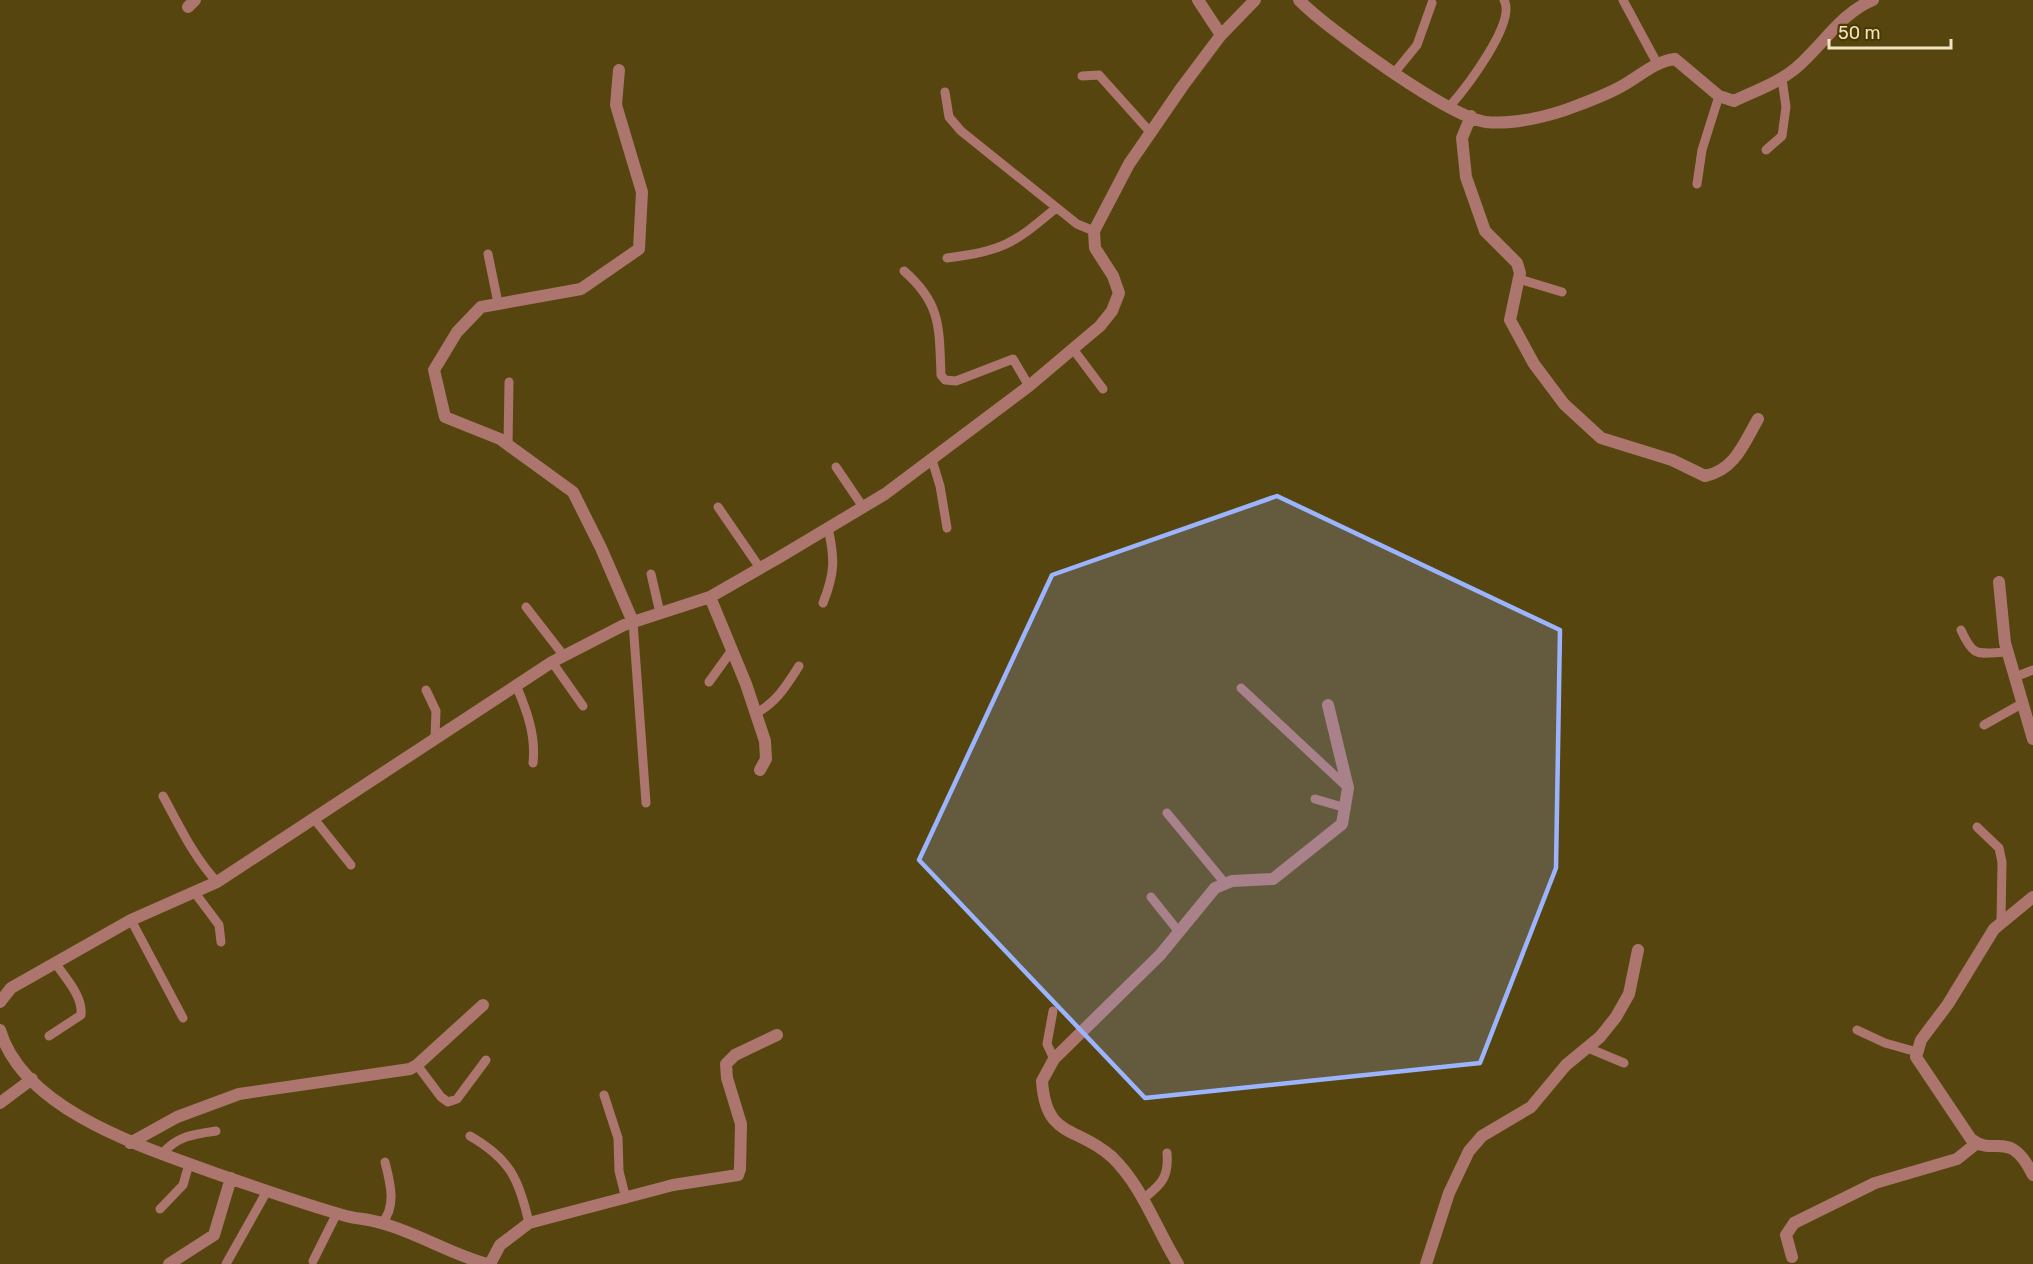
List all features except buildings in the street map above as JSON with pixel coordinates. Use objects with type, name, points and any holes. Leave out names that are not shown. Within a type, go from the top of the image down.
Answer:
[{"type":"street","points":[[1198,0],[1221,35]]},
{"type":"street","points":[[0,1002],[11,988],[131,920],[217,882],[315,820],[435,737],[552,662],[633,622],[710,597],[828,528],[932,460],[1029,386],[1113,311],[1119,293],[1113,276],[1095,248],[1094,231],[1129,164],[1221,35],[1255,0]]},
{"type":"street","points":[[1299,0],[1333,29],[1395,72],[1450,106],[1471,116],[1494,122],[1574,107],[1622,86],[1670,59],[1680,61],[1719,96],[1734,101],[1782,78],[1798,66],[1853,10],[1873,0]]},
{"type":"street","points":[[619,70],[616,105],[642,192],[639,249],[581,289],[481,307],[466,322],[434,370],[445,417],[491,435],[573,492],[601,548],[633,622]]},
{"type":"street","points":[[1471,116],[1462,138],[1463,160],[1472,199],[1485,231],[1517,263],[1519,279],[1511,311],[1512,326],[1534,364],[1564,404],[1601,438],[1672,460],[1705,476],[1725,470],[1734,461],[1758,419]]},
{"type":"street","points":[[1999,582],[2008,652],[2033,739]]},
{"type":"street","points":[[710,597],[732,650],[766,751],[760,770]]},
{"type":"street","points":[[1178,1264],[1143,1200],[1113,1158],[1101,1148],[1064,1129],[1050,1116],[1042,1081],[1054,1059],[1107,1009],[1179,932],[1201,903],[1224,882],[1265,881],[1283,874],[1342,824],[1348,788],[1328,705]]},
{"type":"street","points":[[1977,1143],[1966,1132],[1921,1066],[1917,1052],[1994,929],[2033,897]]},
{"type":"street","points":[[1426,1264],[1449,1193],[1473,1146],[1482,1136],[1531,1107],[1566,1065],[1600,1037],[1629,994],[1638,950]]},
{"type":"street","points":[[130,1143],[177,1117],[239,1094],[401,1072],[417,1065],[483,1005]]},
{"type":"street","points":[[0,1030],[4,1042],[32,1079],[63,1106],[130,1143],[267,1191],[337,1213],[382,1223],[465,1258],[488,1264],[500,1245],[529,1223],[673,1185],[738,1175],[741,1124],[727,1078],[726,1064],[735,1055],[777,1035]]},
{"type":"street","points":[[0,1104],[32,1079]]},
{"type":"street","points":[[1792,1257],[1786,1234],[1794,1223],[1875,1183],[1957,1159],[1977,1143],[2003,1144],[2013,1148],[2032,1167]]},
{"type":"street","points":[[169,1264],[214,1235],[231,1178]]},
{"type":"lane","points":[[1450,106],[1480,69],[1505,20],[1507,4],[1504,0]]},
{"type":"lane","points":[[1623,0],[1658,65]]},
{"type":"lane","points":[[1395,72],[1417,45],[1432,3]]},
{"type":"lane","points":[[1082,76],[1099,75],[1150,134]]},
{"type":"lane","points":[[1766,150],[1782,136],[1785,107],[1782,78]]},
{"type":"lane","points":[[945,92],[949,117],[961,131],[1077,224],[1094,231]]},
{"type":"lane","points":[[1697,184],[1702,150],[1719,96]]},
{"type":"lane","points":[[946,258],[1002,248],[1022,236],[1056,208]]},
{"type":"lane","points":[[488,254],[498,303]]},
{"type":"lane","points":[[904,271],[926,293],[937,314],[941,375],[945,380],[956,381],[1013,359],[1029,386]]},
{"type":"lane","points":[[1519,279],[1562,292]]},
{"type":"lane","points":[[1073,349],[1103,389]]},
{"type":"lane","points":[[508,445],[509,382]]},
{"type":"lane","points":[[932,460],[940,486],[947,528]]},
{"type":"lane","points":[[836,467],[863,507]]},
{"type":"lane","points":[[718,507],[760,568]]},
{"type":"lane","points":[[823,603],[833,578],[834,554],[828,528]]},
{"type":"lane","points":[[651,573],[660,613]]},
{"type":"lane","points":[[526,607],[564,656]]},
{"type":"lane","points":[[633,622],[646,803]]},
{"type":"lane","points":[[1961,630],[1969,648],[1976,652],[2008,652]]},
{"type":"lane","points":[[709,682],[732,650]]},
{"type":"lane","points":[[552,662],[584,706]]},
{"type":"lane","points":[[755,714],[770,706],[780,696],[800,666]]},
{"type":"lane","points":[[2015,677],[2033,670]]},
{"type":"lane","points":[[516,685],[532,731],[535,747],[533,763]]},
{"type":"lane","points":[[1241,688],[1348,788]]},
{"type":"lane","points":[[426,690],[436,711],[435,737]]},
{"type":"lane","points":[[1984,724],[2023,703]]},
{"type":"lane","points":[[163,796],[199,863],[217,882]]},
{"type":"lane","points":[[1315,799],[1346,808]]},
{"type":"lane","points":[[1167,813],[1224,882]]},
{"type":"lane","points":[[315,820],[351,865]]},
{"type":"lane","points":[[1977,827],[2000,848],[2002,862],[2001,922]]},
{"type":"lane","points":[[195,893],[219,925],[221,942]]},
{"type":"lane","points":[[1151,897],[1179,932]]},
{"type":"lane","points":[[131,920],[183,1018]]},
{"type":"lane","points":[[49,1036],[81,1015],[82,1006],[56,964]]},
{"type":"lane","points":[[1053,1011],[1047,1044],[1054,1059]]},
{"type":"lane","points":[[1857,1030],[1917,1052]]},
{"type":"lane","points":[[1588,1048],[1624,1063]]},
{"type":"lane","points":[[417,1065],[441,1098],[448,1102],[457,1099],[486,1060]]},
{"type":"lane","points":[[604,1095],[618,1138],[619,1171],[626,1199]]},
{"type":"lane","points":[[162,1154],[172,1142],[216,1131]]},
{"type":"lane","points":[[470,1136],[491,1148],[504,1160],[522,1193],[529,1223]]},
{"type":"lane","points":[[1143,1200],[1157,1188],[1169,1170],[1167,1153]]},
{"type":"lane","points":[[382,1223],[389,1215],[391,1197],[385,1162]]},
{"type":"lane","points":[[160,1209],[183,1185],[189,1164]]},
{"type":"lane","points":[[226,1264],[267,1191]]},
{"type":"lane","points":[[313,1261],[337,1213]]},
{"type":"highlighted area","points":[[1277,496],[1560,630],[1556,868],[1480,1063],[1145,1098],[919,860],[1052,575]]}]
